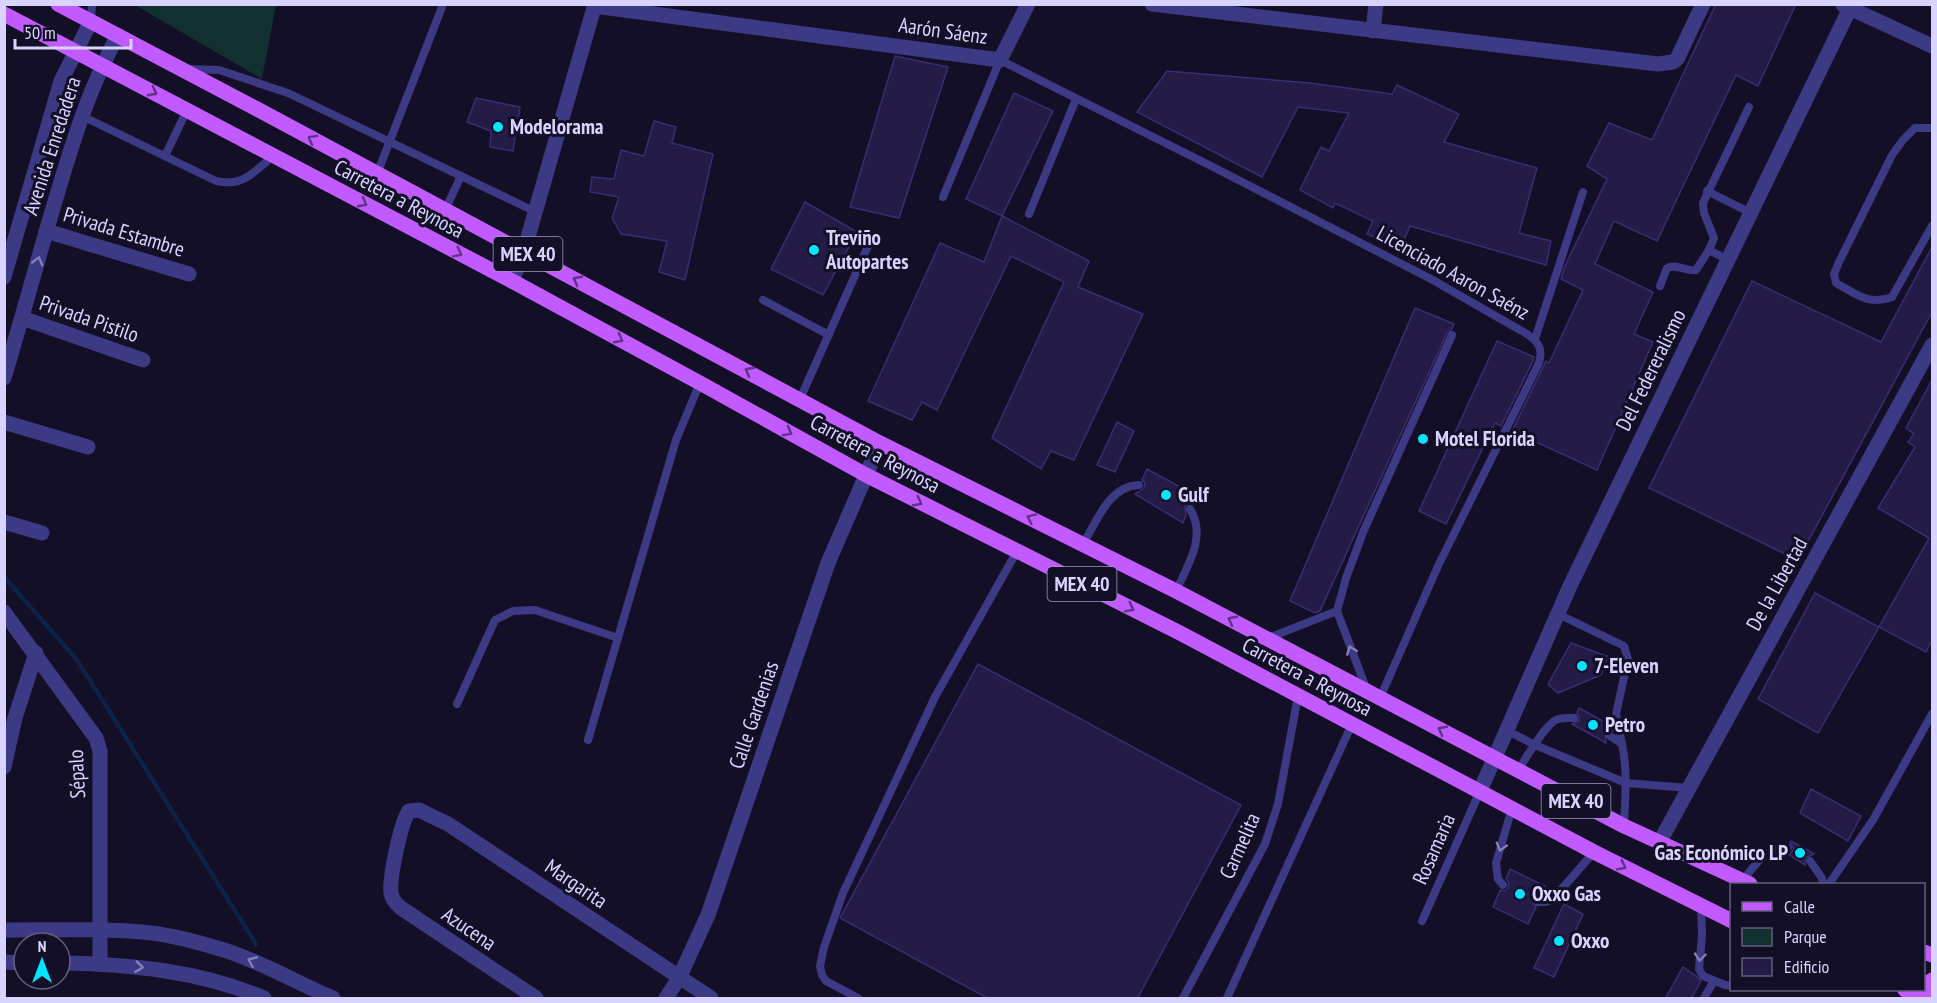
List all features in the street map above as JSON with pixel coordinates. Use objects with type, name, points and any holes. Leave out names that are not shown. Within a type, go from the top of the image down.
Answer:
[{"type":"main road","name":"Carretera a Reynosa","points":[[58,4],[880,443],[1176,591],[1624,826],[1746,883]]},
{"type":"main road","name":"Carretera a Reynosa","points":[[4,14],[512,281],[866,475],[1179,633],[1594,852],[1730,921]]},
{"type":"main road","points":[[1909,991],[1927,996],[1925,985],[1932,980]]},
{"type":"street","points":[[1000,60],[1028,4]]},
{"type":"street","points":[[1152,4],[1658,64],[1673,62],[1681,53],[1703,4]]},
{"type":"street","points":[[1372,31],[1376,4]]},
{"type":"street","points":[[512,281],[536,212],[595,5]]},
{"type":"street","name":"Aarón Sáenz","points":[[595,5],[1000,60]]},
{"type":"street","points":[[1848,6],[1932,46]]},
{"type":"street","name":"Del Federeralismo","points":[[1480,791],[1558,614],[1848,6]]},
{"type":"street","name":"Avenida Enredadera","points":[[4,276],[61,81],[91,21]]},
{"type":"street","name":"Avenida Enredadera","points":[[4,378],[81,116],[102,64],[118,35]]},
{"type":"street","name":"Privada Estambre","points":[[46,231],[189,274]]},
{"type":"street","name":"Privada Pistilo","points":[[22,318],[143,360]]},
{"type":"street","name":"De la Libertad","points":[[1659,843],[1932,345]]},
{"type":"street","points":[[4,422],[88,447]]},
{"type":"street","name":"Calle Gardenias","points":[[666,999],[679,978],[708,915],[828,563],[880,443]]},
{"type":"street","points":[[4,522],[42,533]]},
{"type":"street","name":"Sépalo","points":[[4,612],[96,738],[100,751],[100,964]]},
{"type":"street","points":[[4,766],[15,718],[36,653]]},
{"type":"street","name":"Margarita","points":[[391,885],[405,816],[414,809],[425,812],[448,824],[711,999]]},
{"type":"street","name":"Azucena","points":[[391,885],[393,900],[401,908],[536,999]]},
{"type":"street","points":[[4,930],[101,930],[153,933],[187,940],[250,960],[303,992],[333,999]]},
{"type":"street","points":[[72,963],[136,966],[213,980],[239,987],[264,999]]},
{"type":"lane","points":[[91,21],[92,4]]},
{"type":"lane","points":[[377,174],[442,7]]},
{"type":"lane","points":[[943,196],[1000,60]]},
{"type":"lane","name":"Licenciado Aaron Saénz","points":[[1000,60],[1431,279],[1535,339],[1541,349],[1539,363],[1438,566],[1380,698]]},
{"type":"lane","points":[[183,69],[219,70],[288,93],[536,212]]},
{"type":"lane","points":[[1029,214],[1076,99]]},
{"type":"lane","points":[[1660,286],[1667,268],[1673,266],[1691,271],[1696,270],[1709,250],[1714,238],[1703,208],[1707,191],[1749,107]]},
{"type":"lane","points":[[165,156],[187,110]]},
{"type":"lane","points":[[81,116],[216,181],[229,184],[248,177],[273,156]]},
{"type":"lane","points":[[1932,128],[1915,128],[1892,155],[1839,262],[1834,274],[1836,283],[1869,301],[1880,301],[1892,297],[1932,226]]},
{"type":"lane","points":[[446,210],[461,176]]},
{"type":"lane","points":[[1707,191],[1751,213]]},
{"type":"lane","points":[[1535,339],[1583,192]]},
{"type":"lane","points":[[800,399],[869,244]]},
{"type":"lane","points":[[1709,250],[1728,260]]},
{"type":"lane","points":[[763,300],[829,335]]},
{"type":"lane","points":[[1366,690],[1337,611],[1346,578],[1364,530],[1452,335]]},
{"type":"lane","points":[[588,740],[676,440],[700,383]]},
{"type":"lane","points":[[1083,544],[1110,498],[1120,489],[1139,484]]},
{"type":"lane","points":[[1176,591],[1195,548],[1198,532],[1196,518],[1190,509]]},
{"type":"lane","points":[[858,999],[826,981],[822,975],[820,966],[824,947],[840,904],[935,697],[1017,552]]},
{"type":"lane","points":[[457,704],[495,620],[513,611],[535,610],[618,638]]},
{"type":"lane","points":[[1266,638],[1337,611]]},
{"type":"lane","points":[[1558,614],[1624,646],[1628,659],[1616,714],[1625,758],[1624,826]]},
{"type":"lane","name":"Carmelita","points":[[1182,999],[1265,844],[1278,804],[1298,696]]},
{"type":"lane","points":[[1830,883],[1874,820],[1932,714]]},
{"type":"lane","points":[[1519,769],[1534,745],[1555,720],[1574,718]]},
{"type":"lane","points":[[1227,999],[1352,724]]},
{"type":"lane","points":[[1506,730],[1534,745],[1626,783],[1689,788]]},
{"type":"lane","points":[[1610,736],[1622,744]]},
{"type":"lane","name":"Rosamaria","points":[[1422,921],[1480,791]]},
{"type":"lane","points":[[1503,885],[1498,879],[1496,863],[1512,808]]},
{"type":"lane","points":[[1746,883],[1771,850],[1780,847],[1788,848]]},
{"type":"lane","points":[[1538,902],[1553,899],[1594,852]]},
{"type":"lane","points":[[1810,861],[1822,878],[1823,883]]},
{"type":"lane","points":[[1701,907],[1703,929],[1699,969],[1703,976],[1730,986]]},
{"type":"lane","points":[[1704,999],[1714,981]]},
{"type":"green space","points":[[135,5],[276,5],[262,79]]},
{"type":"building","points":[[1716,4],[1796,4],[1758,86],[1736,75],[1657,241],[1614,221],[1595,264],[1653,292],[1634,334],[1653,342],[1597,470],[1512,431],[1546,361],[1549,363],[1583,290],[1561,279],[1564,268],[1607,179],[1587,166],[1609,123],[1652,140]]},
{"type":"building","points":[[895,56],[948,67],[899,218],[850,207]]},
{"type":"building","points":[[1167,71],[1310,83],[1392,94],[1397,85],[1459,114],[1444,142],[1537,168],[1519,233],[1551,241],[1546,265],[1410,226],[1400,249],[1367,234],[1373,221],[1335,203],[1333,208],[1300,190],[1321,147],[1329,151],[1349,113],[1298,107],[1262,177],[1137,112]]},
{"type":"building","points":[[1014,93],[1053,111],[1002,216],[966,199]]},
{"type":"building","name":"Modelorama","points":[[476,98],[520,107],[513,151],[490,147],[491,131],[467,122]]},
{"type":"building","points":[[654,121],[676,127],[672,143],[713,154],[685,280],[659,272],[667,241],[621,234],[612,218],[619,197],[590,192],[592,177],[614,179],[621,150],[644,156]]},
{"type":"building","name":"Treviño Autopartes","points":[[805,202],[857,232],[823,295],[771,269]]},
{"type":"building","points":[[1002,216],[1089,261],[1078,287],[1143,314],[1074,460],[1051,451],[1041,469],[992,438],[1064,282],[1011,256],[937,410],[922,402],[912,420],[868,401],[940,243],[984,262]]},
{"type":"building","points":[[1932,247],[1932,312],[1798,560],[1649,488],[1752,281],[1881,342]]},
{"type":"building","points":[[1415,308],[1454,324],[1447,333],[1320,611],[1315,613],[1290,601]]},
{"type":"building","points":[[1497,341],[1534,357],[1533,361],[1501,426],[1495,423],[1446,524],[1419,511]]},
{"type":"building","points":[[1932,380],[1932,640],[1926,652],[1879,627],[1929,538],[1878,508],[1915,447],[1908,442],[1914,434],[1906,428]]},
{"type":"building","points":[[1117,422],[1134,431],[1115,472],[1097,465]]},
{"type":"building","name":"Gulf","points":[[1147,469],[1197,496],[1193,504],[1188,503],[1185,506],[1186,515],[1183,523],[1135,494],[1144,488],[1145,483],[1142,480]]},
{"type":"building","points":[[1815,593],[1879,627],[1818,733],[1758,699]]},
{"type":"building","name":"7-Eleven","points":[[1571,643],[1609,657],[1601,675],[1558,693],[1548,684]]},
{"type":"building","points":[[978,664],[1241,805],[1137,999],[989,999],[840,918]]},
{"type":"building","name":"Petro","points":[[1579,708],[1612,726],[1613,731],[1608,730],[1605,733],[1606,743],[1572,724],[1579,721],[1577,713]]},
{"type":"building","points":[[1811,789],[1861,816],[1848,841],[1800,813]]},
{"type":"building","name":"Gas Económico LP","points":[[1791,841],[1814,854],[1805,858],[1805,865],[1788,854],[1794,849]]},
{"type":"building","name":"Oxxo Gas","points":[[1510,869],[1545,886],[1541,896],[1533,900],[1536,907],[1528,924],[1493,907],[1500,890],[1505,891],[1508,888],[1509,883],[1506,879]]},
{"type":"building","name":"Oxxo","points":[[1564,904],[1583,914],[1554,977],[1534,968]]},
{"type":"building","points":[[1683,967],[1701,981],[1691,999],[1665,999]]},
{"type":"waterway","points":[[4,577],[77,660],[256,944]]},
{"type":"place","name":"Modelorama","points":[[498,127]]},
{"type":"place","name":"Treviño Autopartes","points":[[814,250]]},
{"type":"place","name":"Motel Florida","points":[[1423,439]]},
{"type":"place","name":"Gulf","points":[[1166,495]]},
{"type":"place","name":"7-Eleven","points":[[1582,666]]},
{"type":"place","name":"Petro","points":[[1593,725]]},
{"type":"place","name":"Gas Económico LP","points":[[1800,853]]},
{"type":"place","name":"Oxxo Gas","points":[[1520,894]]},
{"type":"place","name":"Oxxo","points":[[1559,941]]}]
